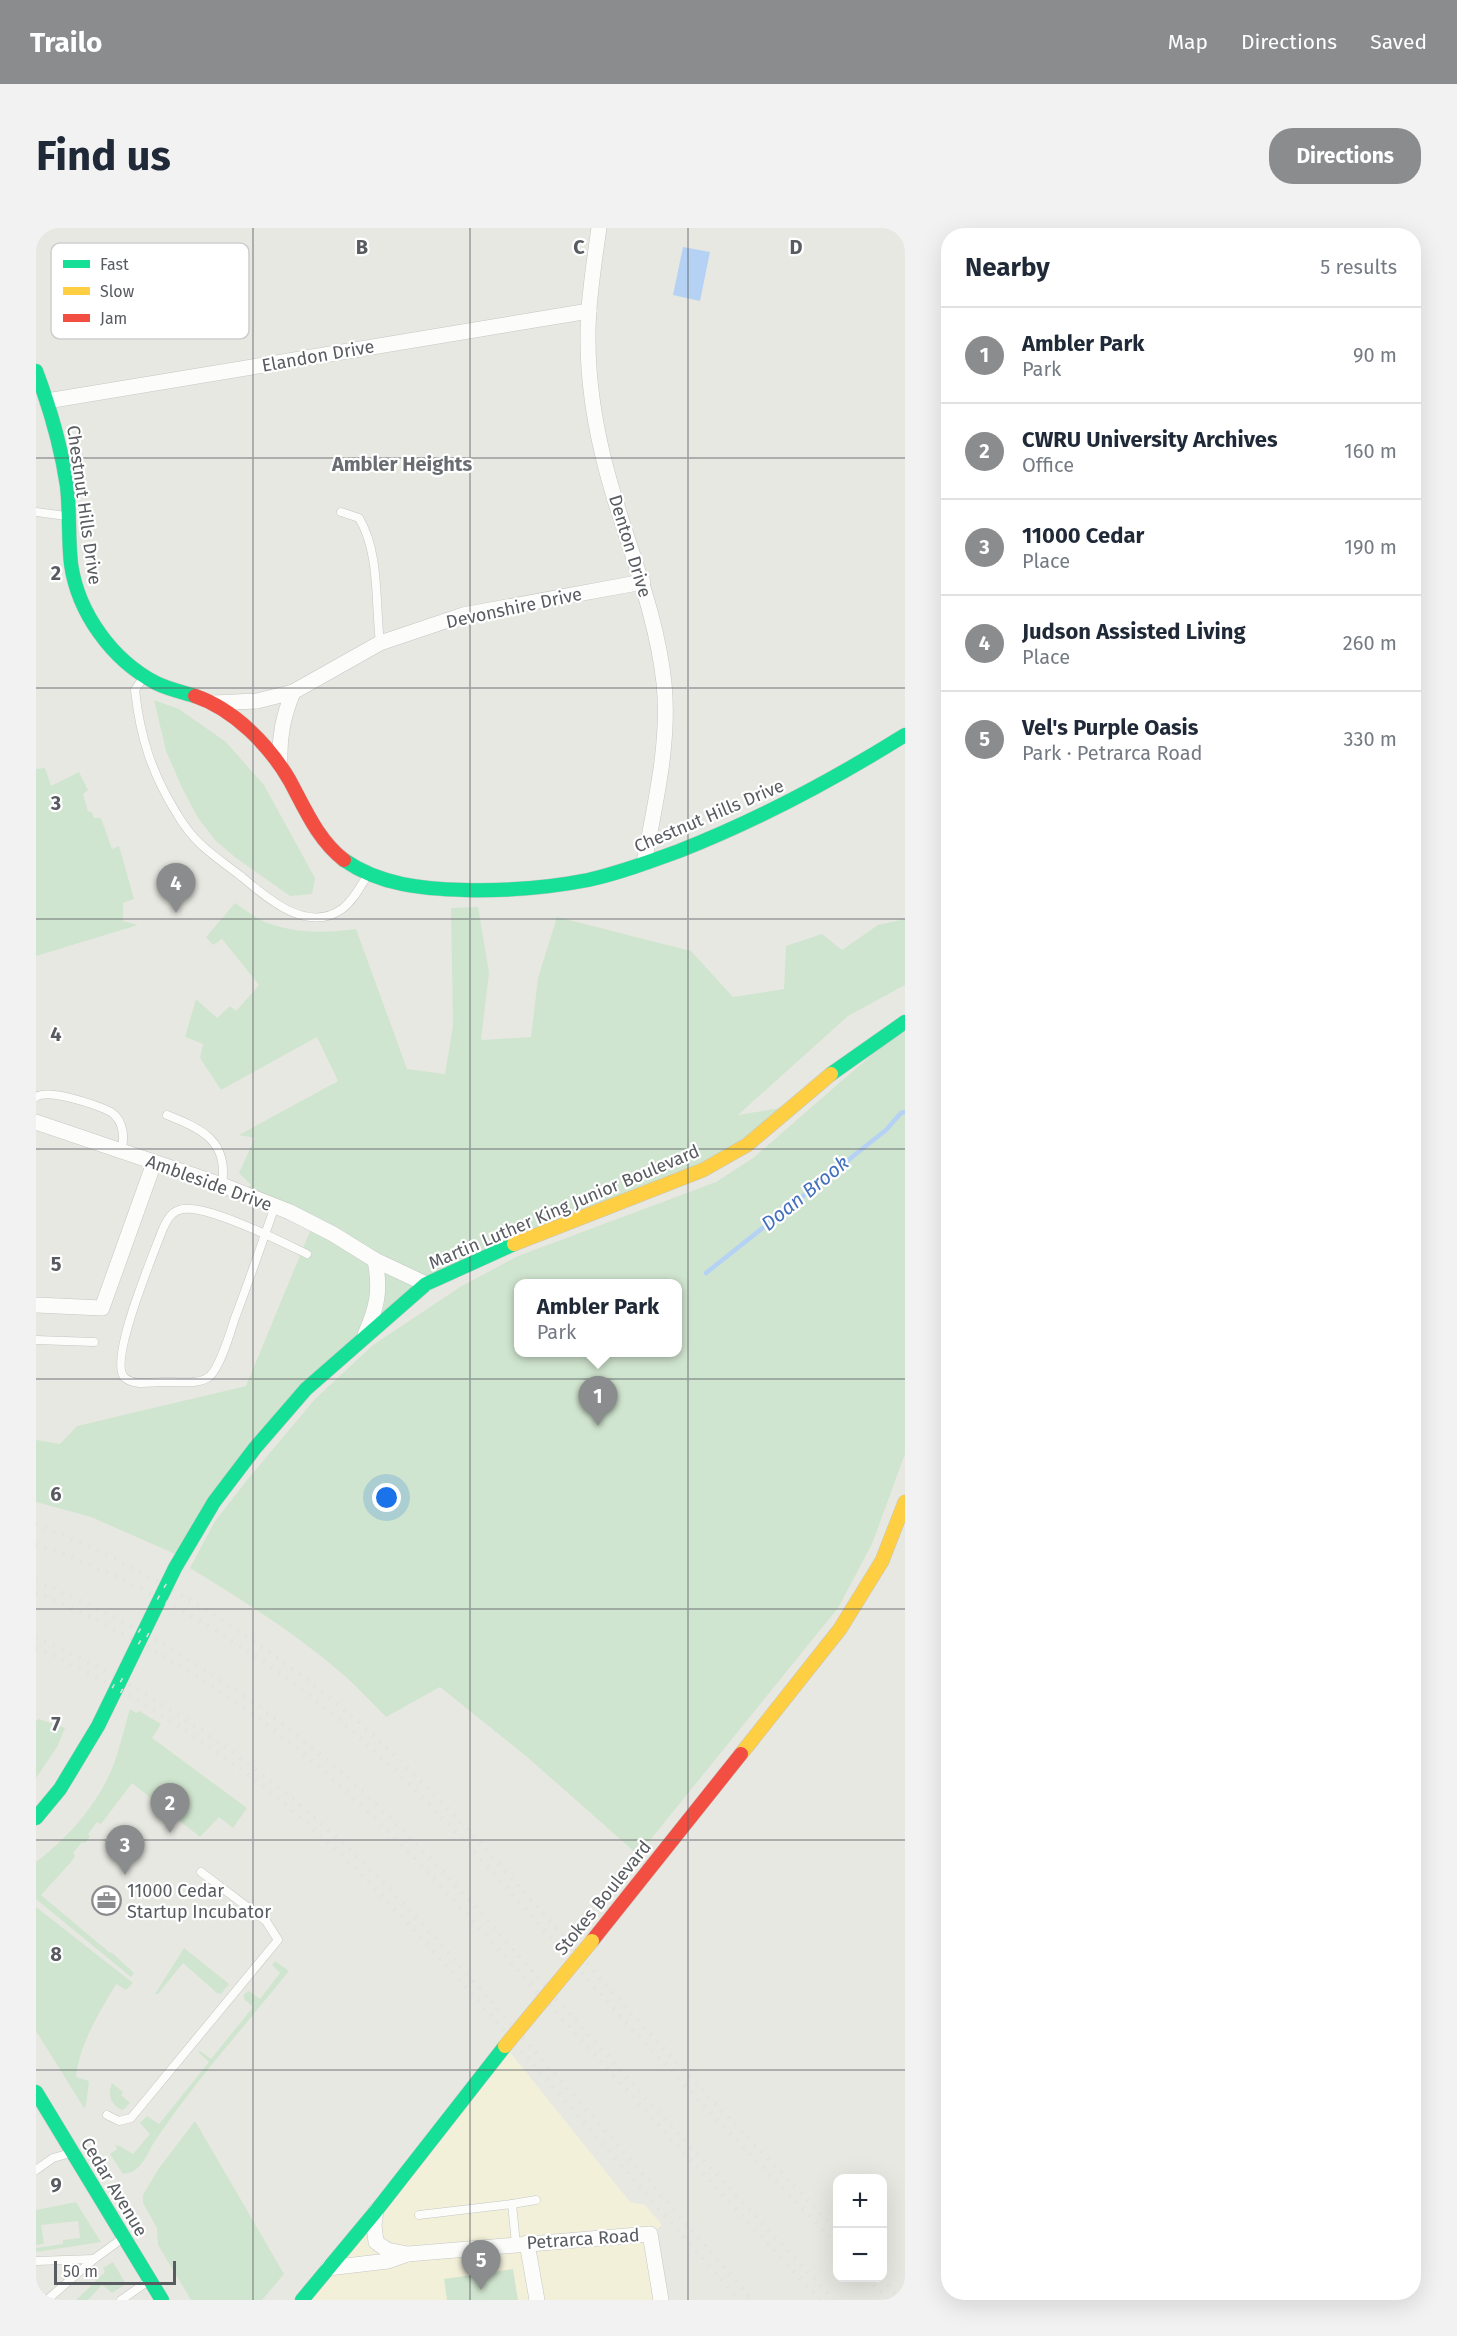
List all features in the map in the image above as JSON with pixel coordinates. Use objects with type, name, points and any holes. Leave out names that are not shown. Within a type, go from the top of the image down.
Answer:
[{"type":"main road","name":"Chestnut Hills Drive","points":[[36,371],[47,402],[64,470],[71,563],[82,605],[98,631],[116,652],[156,683],[213,703],[244,727],[280,764],[311,823],[329,848],[353,867],[378,879],[403,885],[447,890],[509,890],[581,882],[700,843],[790,803],[905,735]]},
{"type":"main road","name":"Martin Luther King Junior Boulevard","points":[[36,1818],[60,1789],[98,1726],[175,1568],[214,1502],[255,1448],[306,1389],[426,1284],[514,1244],[703,1170],[747,1145],[821,1081],[905,1022]]},
{"type":"main road","name":"Stokes Boulevard","points":[[302,2300],[840,1629],[882,1561],[905,1502]]},
{"type":"main road","name":"Cedar Avenue","points":[[36,2092],[162,2300]]},
{"type":"street","name":"Denton Drive","points":[[599,228],[589,311],[594,411],[607,472],[643,582],[659,646],[664,697],[661,775],[644,863]]},
{"type":"street","name":"Elandon Drive","points":[[47,402],[589,311]]},
{"type":"street","name":"Devonshire Drive","points":[[213,703],[257,701],[293,692],[380,643],[463,615],[643,582]]},
{"type":"street","points":[[280,764],[279,739],[282,722],[293,692]]},
{"type":"street","name":"Ambleside Drive","points":[[36,1122],[222,1185],[275,1206],[333,1234],[375,1260],[426,1284]]},
{"type":"street","points":[[36,1305],[102,1308],[154,1163]]},
{"type":"street","points":[[364,1336],[376,1310],[378,1295],[375,1260]]},
{"type":"street","name":"Petrarca Road","points":[[375,2211],[374,2237],[378,2244],[395,2254],[650,2234],[661,2300]]},
{"type":"street","points":[[522,2243],[537,2300]]},
{"type":"street","name":"Petrarca Road","points":[[328,2268],[388,2261],[408,2254]]},
{"type":"lane","points":[[36,512],[68,516]]},
{"type":"lane","points":[[341,512],[360,518],[368,533],[373,553],[380,643]]},
{"type":"lane","points":[[145,675],[135,690],[143,742],[157,778],[197,843],[266,898],[288,910],[310,916],[333,913],[343,909],[358,891],[367,874]]},
{"type":"lane","points":[[36,1097],[40,1094],[52,1094],[111,1112],[116,1116],[124,1136],[121,1152]]},
{"type":"lane","points":[[167,1114],[198,1129],[217,1146],[223,1158],[222,1185]]},
{"type":"lane","points":[[275,1206],[265,1234],[227,1341],[210,1376],[198,1381],[134,1383],[124,1377],[120,1370],[124,1343],[135,1305],[168,1219],[176,1211],[189,1208],[228,1219],[265,1234],[307,1254]]},
{"type":"lane","points":[[36,1340],[94,1342]]},
{"type":"lane","points":[[107,2115],[119,2121],[131,2118],[278,1940],[266,1920],[201,1872]]},
{"type":"lane","points":[[36,2170],[53,2158],[72,2152]]},
{"type":"lane","points":[[419,2215],[536,2200]]},
{"type":"lane","points":[[512,2204],[522,2243]]},
{"type":"lane","points":[[47,2300],[94,2259],[124,2238]]},
{"type":"lane","points":[[36,2261],[94,2259]]},
{"type":"lane","points":[[121,2300],[150,2280]]},
{"type":"shaded area","points":[[505,2046],[630,2202],[645,2205],[662,2225],[650,2234],[661,2300],[302,2300]]},
{"type":"green space","points":[[154,700],[179,709],[226,742],[264,785],[315,878],[312,894],[290,896],[216,841],[198,818],[183,790],[166,751]]},
{"type":"green space","points":[[45,768],[51,786],[79,772],[88,790],[83,794],[88,812],[91,811],[94,818],[101,818],[112,849],[119,846],[134,899],[123,903],[123,921],[138,925],[36,956],[36,769]]},
{"type":"green space","points":[[235,903],[263,921],[286,928],[321,932],[356,929],[407,1069],[445,1074],[453,1026],[451,908],[478,907],[489,973],[481,1040],[531,1037],[538,978],[557,917],[691,951],[733,997],[784,989],[786,946],[822,934],[842,950],[878,925],[905,919],[905,985],[848,1016],[738,1115],[792,1106],[747,1145],[426,1284],[306,1389],[182,1557],[91,1517],[36,1502],[36,1440],[60,1444],[77,1426],[246,1386],[313,1224],[239,1192],[251,1185],[239,1173],[255,1138],[239,1135],[338,1081],[317,1037],[221,1090],[200,1058],[203,1044],[185,1037],[196,999],[217,1018],[230,1006],[236,1011],[259,985],[222,939],[213,945],[206,937]]},
{"type":"green space","points":[[905,1032],[905,1454],[872,1544],[838,1608],[638,1855],[526,1756],[440,1687],[386,1717],[346,1677],[309,1647],[190,1568],[215,1521],[248,1479],[315,1399],[373,1345],[460,1287],[518,1256],[716,1182],[753,1158],[884,1044]]},
{"type":"green space","points":[[130,1709],[136,1713],[139,1711],[161,1724],[152,1738],[247,1808],[233,1828],[219,1817],[200,1837],[132,1783],[101,1824],[97,1822],[88,1834],[90,1836],[85,1843],[82,1842],[73,1853],[75,1856],[71,1862],[41,1895],[111,1952],[134,1973],[131,1977],[36,1899],[36,1862],[70,1831],[99,1794],[115,1759]]},
{"type":"green space","points":[[39,1719],[65,1728],[57,1747],[36,1778],[36,1721]]},
{"type":"green space","points":[[36,1907],[133,1983],[126,1990],[116,1984],[97,2017],[81,2053],[76,2077],[89,2081],[84,2108],[36,2031]]},
{"type":"green space","points":[[184,1948],[229,1984],[221,1994],[183,1963],[158,1994],[155,1994]]},
{"type":"green space","points":[[275,1961],[289,1971],[186,2097],[139,2166],[130,2173],[123,2174],[110,2154],[117,2149],[115,2145],[133,2154],[150,2134],[140,2123],[147,2116],[159,2124],[209,2062],[198,2052],[200,2051],[211,2059],[253,2007],[244,1999],[244,1994],[249,1991],[260,1999],[280,1973],[272,1965]]},
{"type":"green space","points":[[112,2083],[123,2092],[121,2095],[130,2103],[123,2110],[111,2099]]},
{"type":"green space","points":[[195,2121],[284,2274],[262,2300],[191,2300],[158,2245],[157,2228],[143,2203],[143,2195],[159,2168]]},
{"type":"green space","points":[[76,2202],[101,2242],[36,2252],[36,2248],[63,2244],[63,2240],[80,2238],[78,2221],[41,2225],[44,2244],[36,2245],[36,2210]]},
{"type":"green space","points":[[113,2262],[126,2284],[112,2293],[102,2285],[88,2300],[76,2300],[105,2272],[103,2268]]},
{"type":"green space","points":[[513,2269],[518,2300],[447,2300],[444,2279]]},
{"type":"water","points":[[683,247],[710,252],[700,301],[673,295]]},
{"type":"waterway","name":"Doan Brook","points":[[706,1273],[886,1130],[901,1113],[905,1112]]},
{"type":"railway","points":[[36,1524],[122,1563],[205,1610],[284,1663],[358,1722],[430,1790],[498,1862],[629,2011],[834,2228]]},
{"type":"railway","points":[[36,1544],[118,1578],[198,1620],[273,1668],[343,1723],[448,1824],[611,2006],[833,2241]]},
{"type":"railway","points":[[36,1581],[109,1615],[179,1653],[246,1697],[348,1778],[454,1883],[647,2100],[834,2300]]},
{"type":"railway","points":[[36,1593],[124,1634],[209,1684],[288,1741],[325,1772],[439,1884],[820,2300]]},
{"type":"railway","points":[[36,1637],[121,1680],[202,1730],[278,1787],[350,1850],[442,1946],[752,2300]]},
{"type":"railway","points":[[36,1648],[124,1692],[166,1717],[247,1774],[323,1837],[444,1963],[739,2300]]},
{"type":"railway","points":[[871,2282],[889,2300]]},
{"type":"railway","points":[[885,2282],[902,2300]]},
{"type":"traffic: fast","points":[[36,371],[62,456],[68,496],[71,564],[81,600],[89,617],[125,662],[161,685],[195,696]]},
{"type":"traffic: fast","points":[[344,860],[372,875],[418,887],[465,890],[511,889],[588,880],[623,871],[679,851],[738,826],[823,783],[905,735]]},
{"type":"traffic: fast","points":[[831,1074],[905,1022]]},
{"type":"traffic: fast","points":[[36,1818],[60,1789],[98,1726],[175,1568],[214,1502],[255,1448],[306,1389],[426,1284],[514,1244]]},
{"type":"traffic: fast","points":[[302,2300],[376,2211],[505,2046]]},
{"type":"traffic: fast","points":[[36,2092],[162,2300]]},
{"type":"traffic: slow","points":[[514,1244],[703,1170],[747,1145],[831,1074]]},
{"type":"traffic: slow","points":[[741,1754],[840,1629],[882,1561],[905,1502]]},
{"type":"traffic: slow","points":[[505,2046],[592,1941]]},
{"type":"traffic: jam","points":[[195,696],[237,719],[261,742],[282,768],[319,834],[344,860]]},
{"type":"traffic: jam","points":[[592,1941],[741,1754]]},
{"type":"place","name":"Judson Assisted Living","points":[[176,913]]},
{"type":"place","name":"Ambler Park","points":[[598,1426]]},
{"type":"place","name":"CWRU University Archives","points":[[170,1833]]},
{"type":"place","name":"11000 Cedar","points":[[125,1875]]},
{"type":"place","name":"11000 Cedar Startup Incubator","points":[[106,1901]]},
{"type":"place","name":"Vel's Purple Oasis","points":[[481,2290]]},
{"type":"district","name":"Ambler Heights","points":[[402,464]]}]
